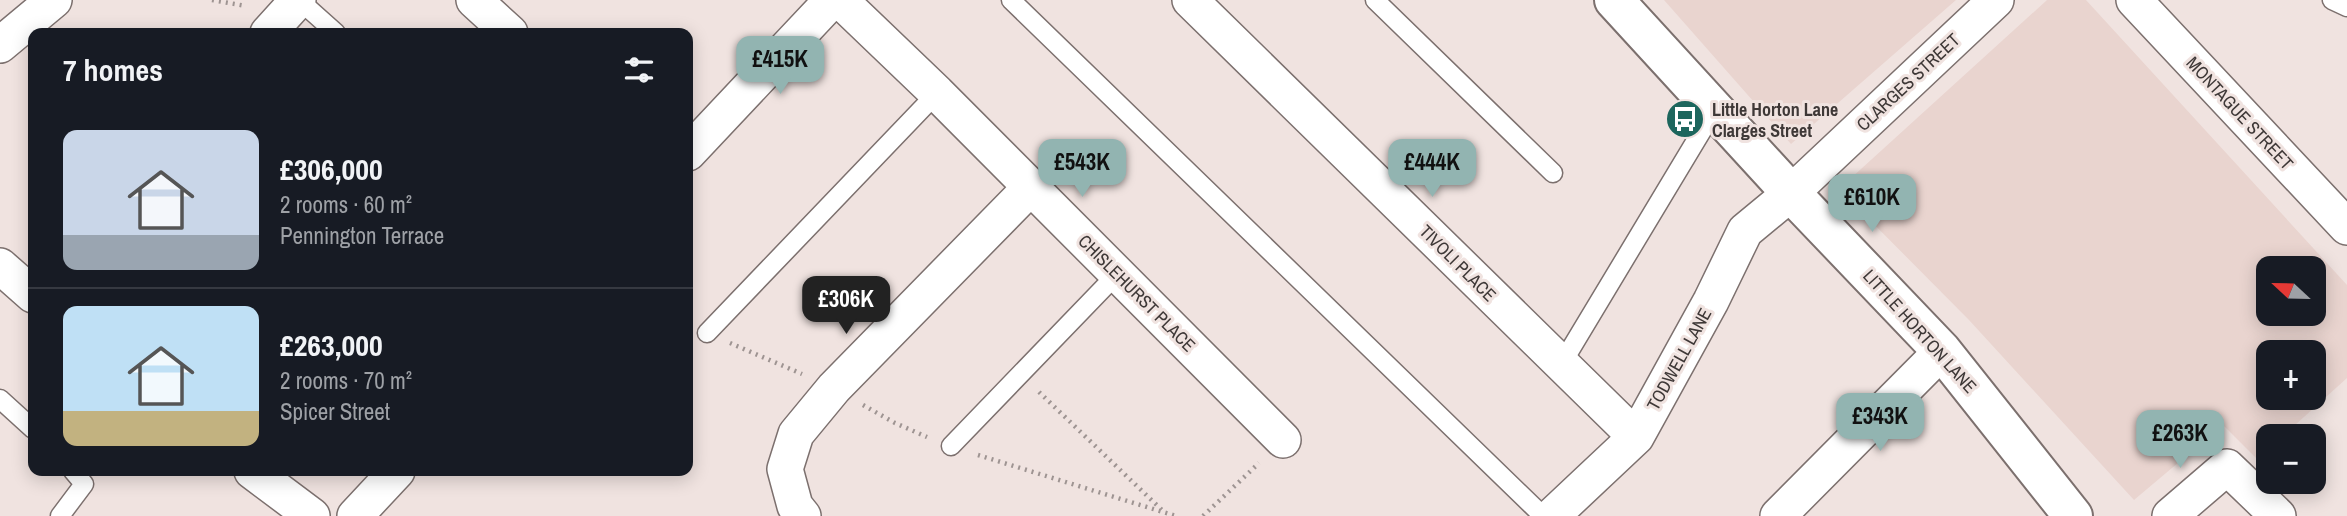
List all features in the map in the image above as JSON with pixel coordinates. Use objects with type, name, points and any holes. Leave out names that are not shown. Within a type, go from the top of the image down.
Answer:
[{"type":"street","points":[[0,45],[54,0]]},
{"type":"street","points":[[273,28],[299,0]]},
{"type":"street","points":[[474,0],[505,28]]},
{"type":"street","points":[[693,148],[832,0]]},
{"type":"street","name":"CHISLEHURST PLACE","points":[[840,0],[937,93],[1283,440]]},
{"type":"street","name":"TIVOLI PLACE","points":[[1190,0],[1636,437]]},
{"type":"street","name":"LITTLE HORTON LANE","points":[[1614,0],[1791,193],[1942,351],[2034,463],[2073,516]]},
{"type":"street","name":"CLARGES STREET","points":[[1791,193],[1996,0]]},
{"type":"street","name":"MONTAGUE STREET","points":[[2134,0],[2347,226]]},
{"type":"street","points":[[803,516],[795,506],[785,469],[796,434],[834,388],[1031,187]]},
{"type":"street","name":"TODWELL LANE","points":[[1552,516],[1636,437],[1711,300],[1745,231],[1791,193]]},
{"type":"street","points":[[0,266],[28,291]]},
{"type":"street","points":[[1778,516],[1942,351]]},
{"type":"street","points":[[2170,516],[2227,467],[2278,516]]},
{"type":"street","points":[[259,476],[312,516]]},
{"type":"street","points":[[355,516],[392,476]]},
{"type":"lane","points":[[299,0],[330,28]]},
{"type":"lane","points":[[1012,0],[1543,516]]},
{"type":"lane","points":[[1376,0],[1553,173]]},
{"type":"lane","points":[[2332,0],[2347,7]]},
{"type":"lane","points":[[707,333],[937,93]]},
{"type":"lane","points":[[1561,365],[1715,109]]},
{"type":"lane","points":[[951,446],[1118,274]]},
{"type":"lane","points":[[0,399],[28,424]]},
{"type":"lane","points":[[60,516],[84,484],[78,476]]},
{"type":"path","points":[[707,333],[834,388],[895,424],[951,446],[1176,516]]},
{"type":"path","points":[[1021,374],[1166,513]]},
{"type":"path","points":[[1203,516],[1283,440]]},
{"type":"shaded area","points":[[1664,0],[1956,0],[1791,144]]},
{"type":"shaded area","points":[[2047,0],[2086,0],[2320,256],[2256,256],[2256,326],[2326,326],[2326,262],[2347,285],[2347,378],[2326,397],[2326,340],[2256,340],[2256,410],[2312,410],[2296,424],[2256,424],[2256,458],[2223,425],[2134,500],[1969,320],[1839,189]]},
{"type":"place","name":"Little Horton Lane Clarges Street","points":[[1685,119]]}]
